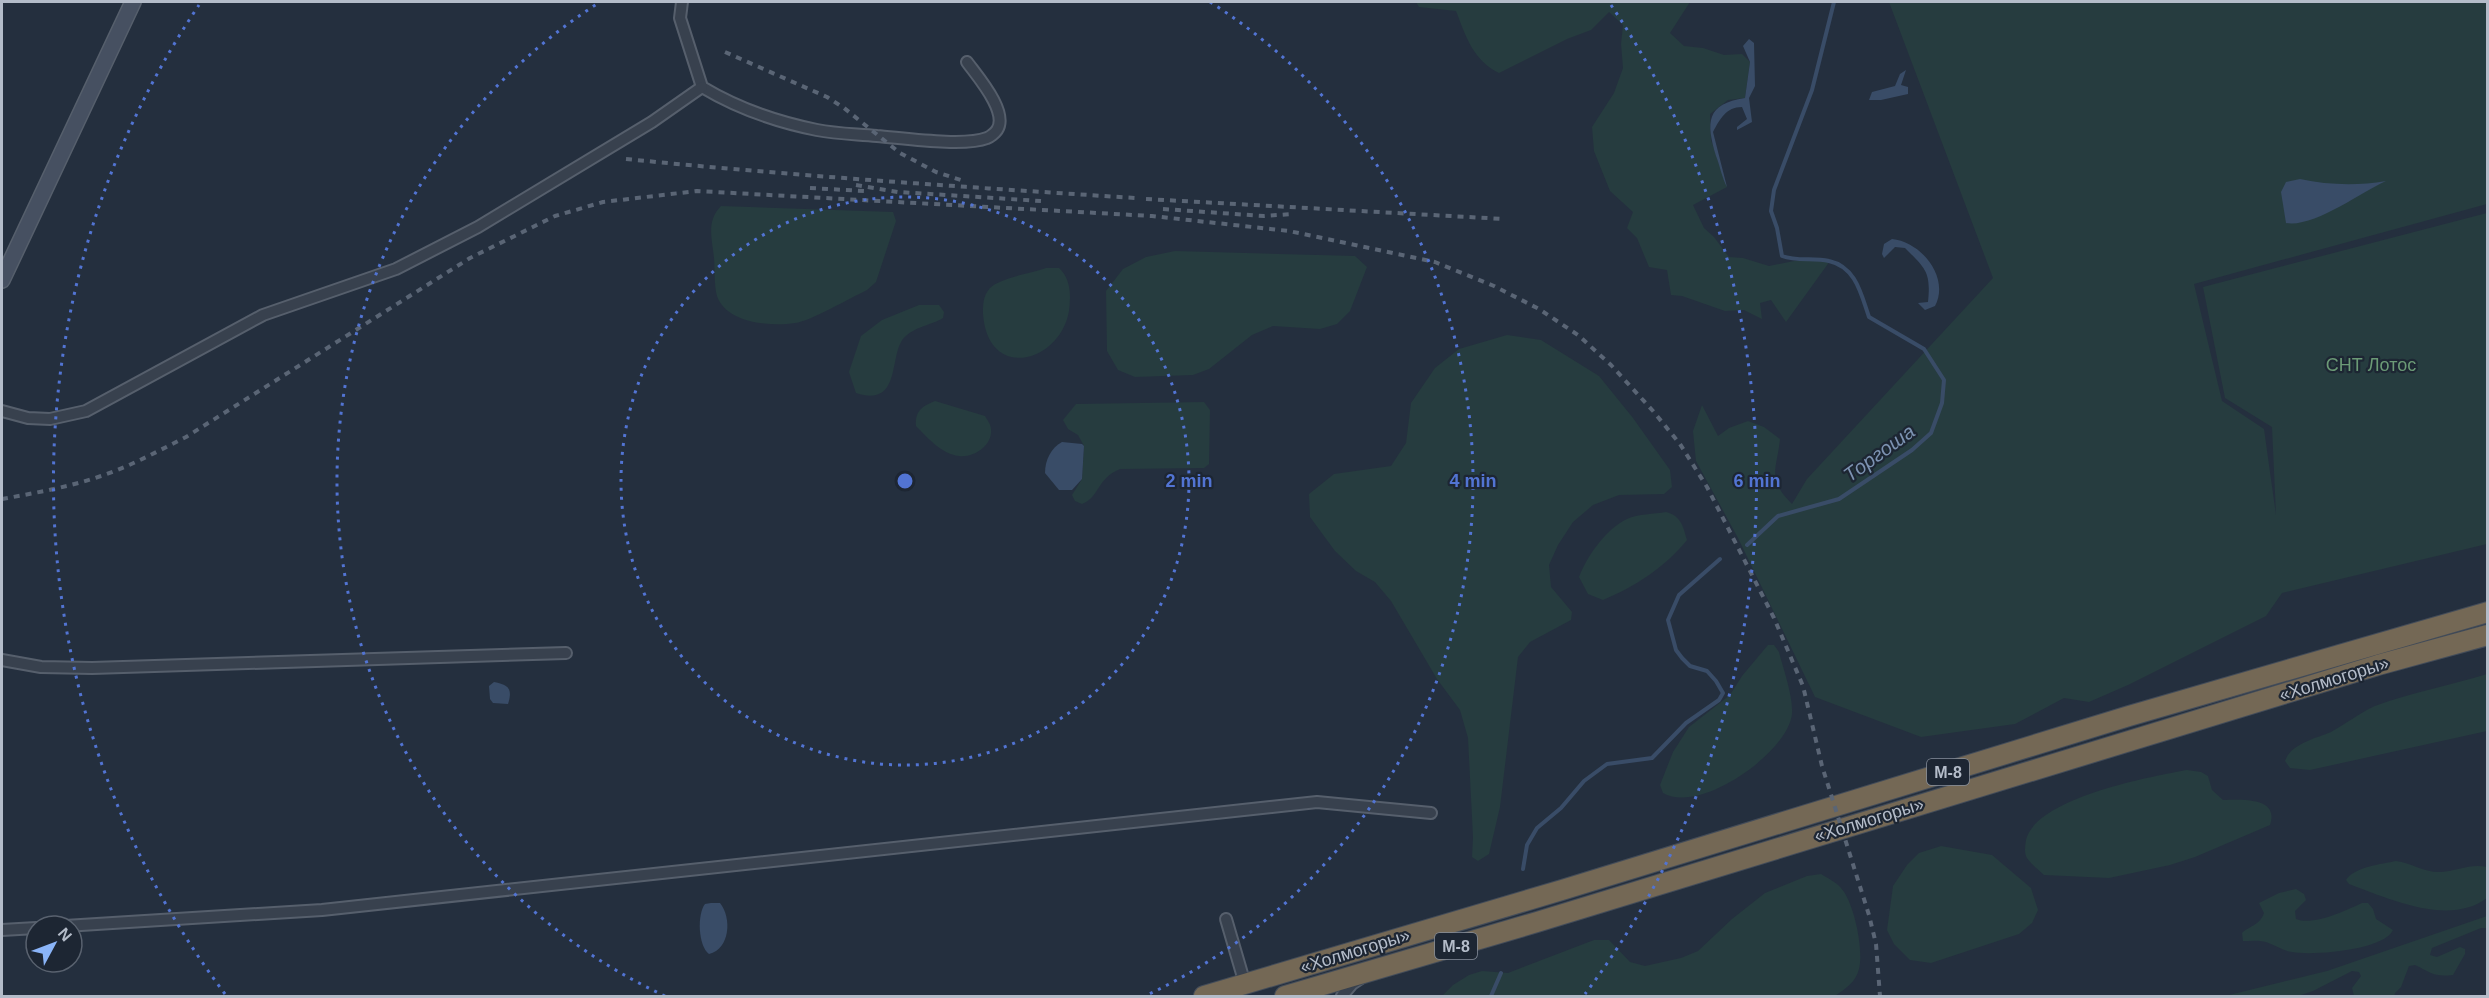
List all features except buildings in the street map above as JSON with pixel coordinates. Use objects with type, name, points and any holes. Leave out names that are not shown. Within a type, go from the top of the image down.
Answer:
[{"type":"highway","name":"«Холмогоры»","points":[[1245,984],[2228,687],[2487,612]]},
{"type":"highway","name":"«Холмогоры»","points":[[1285,996],[1537,922],[2378,665],[2487,635]]},
{"type":"highway","name":"М-8","points":[[1205,996],[1245,984]]},
{"type":"street","points":[[2,280],[133,2]]},
{"type":"street","points":[[682,2],[680,18],[702,87],[727,102],[749,111],[816,130],[914,140],[972,141],[988,138],[998,129],[1000,118],[994,100],[967,62]]},
{"type":"street","points":[[2,411],[28,418],[50,419],[86,411],[263,315],[396,269],[478,227],[652,122],[702,87]]},
{"type":"street","points":[[2,660],[41,667],[92,668],[566,653]]},
{"type":"street","points":[[84,925],[322,910],[1317,802],[1431,813]]},
{"type":"street","points":[[1226,919],[1245,984]]},
{"type":"street","points":[[2,930],[24,929]]},
{"type":"street","points":[[1342,996],[1352,984],[1375,969]]},
{"type":"green space","points":[[1416,2],[1690,2],[1670,33],[1684,46],[1703,48],[1724,55],[1742,54],[1750,62],[1745,98],[1728,100],[1710,114],[1711,140],[1727,187],[1693,205],[1704,228],[1729,257],[1743,258],[1769,266],[1794,261],[1830,261],[1786,322],[1771,300],[1760,303],[1762,319],[1744,310],[1725,311],[1682,296],[1671,295],[1667,270],[1649,267],[1637,238],[1627,228],[1633,212],[1610,191],[1594,151],[1592,127],[1614,93],[1623,68],[1621,44],[1623,25],[1609,12],[1591,30],[1567,39],[1499,73],[1490,68],[1477,55],[1467,39],[1456,11],[1419,7]]},
{"type":"green space","name":"СНТ Лотос","points":[[1889,2],[2487,2],[2487,204],[2194,284],[2222,401],[2264,429],[2276,515],[2272,427],[2225,398],[2203,287],[2487,213],[2487,544],[2282,593],[2266,616],[2128,685],[2089,702],[2064,698],[2015,724],[1921,737],[1815,697],[1738,538],[1696,461],[1693,431],[1702,405],[1718,436],[1729,428],[1748,421],[1764,427],[1780,439],[1776,480],[1792,504],[1807,479],[1993,278]]},
{"type":"green space","points":[[721,206],[893,212],[896,221],[876,282],[867,290],[802,321],[785,324],[762,323],[750,321],[730,312],[717,296],[711,230],[713,218]]},
{"type":"green space","points":[[1175,251],[1355,256],[1367,267],[1350,311],[1337,324],[1320,329],[1273,326],[1252,335],[1209,369],[1193,375],[1135,377],[1118,370],[1107,351],[1106,291],[1123,269],[1146,257]]},
{"type":"green space","points":[[1046,268],[1059,268],[1068,282],[1069,311],[1063,329],[1052,343],[1039,353],[1024,358],[1010,357],[997,350],[988,336],[983,314],[986,294],[990,288],[1001,281]]},
{"type":"green space","points":[[919,305],[939,305],[944,312],[943,318],[905,337],[901,342],[890,380],[880,394],[870,396],[856,393],[849,372],[861,336],[882,320]]},
{"type":"green space","points":[[1507,335],[1541,340],[1599,376],[1633,418],[1670,470],[1672,487],[1664,494],[1619,495],[1593,505],[1573,522],[1558,545],[1549,565],[1551,587],[1572,612],[1571,620],[1530,642],[1518,657],[1500,807],[1489,854],[1478,861],[1472,857],[1468,738],[1460,710],[1437,679],[1391,601],[1375,582],[1356,571],[1335,551],[1310,517],[1309,494],[1334,474],[1391,466],[1406,443],[1411,403],[1435,368],[1459,349]]},
{"type":"green space","points":[[935,401],[985,416],[991,429],[986,445],[976,453],[959,456],[946,452],[935,444],[916,426],[916,421],[920,410]]},
{"type":"green space","points":[[1204,402],[1210,410],[1209,464],[1204,468],[1120,469],[1106,478],[1088,501],[1082,504],[1075,501],[1072,495],[1082,479],[1084,446],[1078,435],[1068,429],[1063,420],[1076,404]]},
{"type":"green space","points":[[1666,512],[1681,522],[1684,530],[1687,540],[1678,550],[1649,575],[1615,595],[1603,600],[1588,594],[1579,577],[1592,552],[1605,536],[1627,519]]},
{"type":"green space","points":[[1768,645],[1774,645],[1779,652],[1792,704],[1791,719],[1784,734],[1772,750],[1756,765],[1717,789],[1697,796],[1678,797],[1663,793],[1660,785],[1673,752],[1689,727],[1730,695],[1742,676]]},
{"type":"green space","points":[[2487,674],[2487,731],[2310,770],[2290,768],[2285,761],[2292,750],[2298,746],[2331,732],[2375,706]]},
{"type":"green space","points":[[2187,770],[2201,772],[2208,776],[2212,790],[2223,800],[2248,800],[2264,804],[2272,816],[2270,825],[2195,857],[2170,865],[2109,878],[2044,875],[2027,858],[2026,840],[2034,825],[2050,812],[2071,801],[2122,784]]},
{"type":"green space","points":[[1941,846],[1992,855],[2031,888],[2038,910],[2032,923],[2019,934],[1931,963],[1910,960],[1894,944],[1887,930],[1893,886],[1907,865],[1919,853]]},
{"type":"green space","points":[[2396,861],[2435,872],[2475,866],[2487,867],[2487,898],[2472,906],[2455,910],[2437,910],[2399,902],[2349,884],[2346,880],[2362,869]]},
{"type":"green space","points":[[1821,874],[1837,884],[1846,895],[1854,915],[1859,939],[1858,974],[1850,985],[1835,996],[1442,996],[1453,985],[1469,975],[1482,971],[1508,973],[1594,940],[1609,940],[1630,962],[1645,966],[1681,958],[1698,951],[1732,919],[1765,893],[1807,876]]},
{"type":"green space","points":[[2296,889],[2304,894],[2306,900],[2295,911],[2296,919],[2311,921],[2320,919],[2362,903],[2368,903],[2376,919],[2393,930],[2387,937],[2363,947],[2331,952],[2292,952],[2263,941],[2243,941],[2242,933],[2258,922],[2264,913],[2259,903],[2279,893]]},
{"type":"green space","points":[[2487,916],[2487,928],[2481,928],[2432,948],[2430,955],[2437,957],[2460,947],[2465,949],[2465,954],[2453,975],[2437,975],[2415,965],[2409,966],[2401,987],[2394,996],[2354,996],[2352,988],[2361,976],[2359,972],[2352,971],[2298,996],[2225,996],[2327,971]]},
{"type":"water","points":[[1749,39],[1754,43],[1755,86],[1749,98],[1752,122],[1737,130],[1737,127],[1747,119],[1742,107],[1732,109],[1724,115],[1713,132],[1727,187],[1713,144],[1710,124],[1716,110],[1732,101],[1745,98],[1750,62],[1743,46]]},
{"type":"water","points":[[1906,70],[1901,85],[1908,87],[1908,94],[1881,100],[1869,100],[1872,92],[1895,86],[1900,74]]},
{"type":"water","points":[[2300,179],[2343,184],[2386,181],[2323,215],[2297,223],[2286,223],[2281,192],[2286,182]]},
{"type":"water","points":[[1892,239],[1913,247],[1930,263],[1939,284],[1939,295],[1935,306],[1925,310],[1918,303],[1928,302],[1928,277],[1922,266],[1905,248],[1895,247],[1884,258],[1882,254],[1884,244]]},
{"type":"water","points":[[1062,442],[1084,446],[1082,479],[1072,490],[1059,490],[1045,473],[1049,455]]},
{"type":"water","points":[[494,682],[508,688],[510,694],[508,704],[493,703],[490,699],[489,686]]},
{"type":"water","points":[[720,903],[724,909],[727,932],[721,946],[709,954],[705,950],[701,937],[700,922],[702,909],[705,904]]},
{"type":"waterway","name":"Торгоша","points":[[1747,545],[1778,516],[1839,499],[1912,450],[1931,433],[1942,403],[1944,380],[1924,349],[1869,317],[1860,291],[1846,269],[1829,261],[1782,256],[1771,211],[1774,190],[1812,90],[1834,2]]},
{"type":"waterway","name":"Торгоша","points":[[1523,869],[1527,845],[1537,828],[1561,808],[1584,781],[1607,764],[1652,758],[1686,723],[1719,700],[1723,693],[1716,681],[1707,671],[1690,666],[1676,650],[1668,620],[1679,595],[1720,559]]},
{"type":"waterway","name":"Торгоша","points":[[1491,996],[1501,973]]},
{"type":"railway","points":[[725,52],[827,97],[900,153],[936,172],[964,181]]},
{"type":"railway","points":[[626,159],[816,176],[1135,198]]},
{"type":"railway","points":[[856,185],[898,192],[1041,201]]},
{"type":"railway","points":[[810,188],[864,191]]},
{"type":"railway","points":[[2,499],[89,480],[155,453],[186,437],[470,258],[555,216],[603,202],[697,191],[1152,216],[1289,231],[1435,262],[1494,286],[1539,309],[1578,335],[1611,365],[1653,411],[1680,444],[1707,487],[1774,618],[1803,686],[1822,766],[1869,915],[1876,944],[1880,996]]},
{"type":"railway","points":[[1146,199],[1504,219]]},
{"type":"railway","points":[[1163,209],[1264,216],[1292,214]]}]
